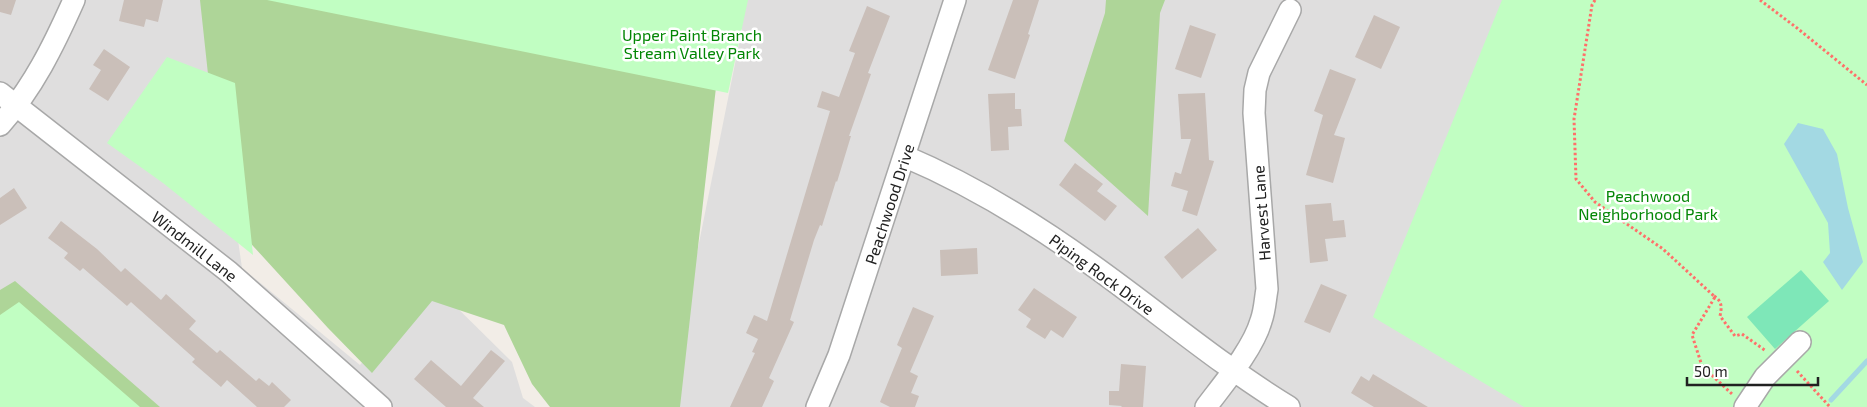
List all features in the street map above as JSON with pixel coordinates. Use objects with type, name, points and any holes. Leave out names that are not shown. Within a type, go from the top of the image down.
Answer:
[{"type":"street","points":[[0,125],[8,100],[54,46],[74,0]]},
{"type":"street","name":"Peachwood Drive","points":[[817,407],[839,355],[956,0]]},
{"type":"street","name":"Harvest Lane","points":[[1206,407],[1253,339],[1265,308],[1266,280],[1254,113],[1255,90],[1259,73],[1290,10]]},
{"type":"street","name":"Windmill Lane","points":[[8,100],[229,272],[381,407]]},
{"type":"street","name":"Piping Rock Drive","points":[[904,156],[954,179],[1061,243],[1232,371],[1290,407]]},
{"type":"street","points":[[1745,407],[1765,377],[1800,342]]},
{"type":"path","points":[[1594,0],[1574,119],[1576,178],[1595,202],[1663,249],[1720,300],[1722,309],[1720,316],[1735,336],[1742,334],[1767,352],[1765,377]]},
{"type":"path","points":[[1760,0],[1867,85]]},
{"type":"path","points":[[1714,295],[1716,297],[1692,335],[1702,366],[1745,407]]},
{"type":"path","points":[[1784,358],[1830,407]]},
{"type":"shaded area","points":[[0,0],[208,0],[216,86],[242,268],[360,365],[431,282],[512,362],[523,398],[535,407],[143,407],[0,309]]},
{"type":"shaded area","points":[[626,0],[1502,0],[1529,407],[666,407],[742,29]]},
{"type":"green space","points":[[200,0],[617,0],[722,34],[680,407],[550,407],[532,384],[504,325],[432,301],[372,373],[328,328],[223,213]]},
{"type":"green space","name":"Upper Paint Branch Stream Valley Park","points":[[267,0],[748,0],[728,93]]},
{"type":"green space","points":[[1106,0],[1165,0],[1160,13],[1148,216],[1064,141],[1105,13]]},
{"type":"green space","name":"Peachwood Neighborhood Park","points":[[1502,0],[1867,0],[1867,407],[1524,407],[1373,317]]},
{"type":"green space","points":[[167,57],[235,83],[253,255],[163,183],[107,143]]},
{"type":"green space","points":[[1801,270],[1829,301],[1775,349],[1747,317]]},
{"type":"green space","points":[[15,281],[160,407],[0,407],[0,290]]},
{"type":"green space","points":[[19,302],[140,407],[0,407],[0,315]]},
{"type":"water","points":[[1798,123],[1823,129],[1837,154],[1848,208],[1863,262],[1842,290],[1823,262],[1830,253],[1828,223],[1784,144]]},
{"type":"building","points":[[0,0],[16,0],[11,15],[0,12]]},
{"type":"building","points":[[124,0],[163,0],[158,22],[146,19],[144,27],[119,21]]},
{"type":"building","points":[[1013,0],[1039,0],[1028,34],[1030,35],[1015,79],[988,70]]},
{"type":"building","points":[[867,6],[890,16],[868,73],[871,74],[849,136],[851,136],[837,182],[822,226],[820,225],[814,240],[790,320],[794,322],[769,378],[774,381],[762,407],[730,407],[755,353],[752,352],[758,339],[746,333],[754,315],[767,321],[830,111],[817,107],[822,91],[839,97],[855,53],[849,51]]},
{"type":"building","points":[[1374,15],[1400,27],[1381,69],[1355,57]]},
{"type":"building","points":[[1190,25],[1216,34],[1201,78],[1175,69]]},
{"type":"building","points":[[104,49],[130,67],[108,101],[89,89],[101,70],[93,65]]},
{"type":"building","points":[[1330,69],[1356,79],[1334,135],[1345,138],[1333,183],[1306,175],[1323,115],[1314,111]]},
{"type":"building","points":[[1015,93],[1015,109],[1021,109],[1022,126],[1008,127],[1009,150],[991,151],[988,94]]},
{"type":"building","points":[[1205,93],[1209,160],[1214,161],[1197,216],[1182,211],[1188,191],[1171,186],[1175,172],[1181,174],[1191,139],[1181,139],[1178,94]]},
{"type":"building","points":[[1075,163],[1103,184],[1097,191],[1117,206],[1105,221],[1059,185]]},
{"type":"building","points":[[14,188],[27,208],[0,225],[0,198]]},
{"type":"building","points":[[1331,203],[1333,221],[1344,220],[1346,237],[1325,239],[1328,261],[1310,263],[1305,205]]},
{"type":"building","points":[[61,221],[97,249],[121,272],[125,268],[161,300],[166,294],[196,321],[189,329],[217,353],[220,350],[256,381],[259,378],[269,386],[272,382],[291,400],[284,407],[257,407],[227,380],[221,387],[192,362],[195,359],[131,302],[127,306],[83,268],[80,271],[64,258],[68,253],[48,238]]},
{"type":"building","points":[[1198,228],[1217,250],[1182,279],[1164,257]]},
{"type":"building","points":[[977,248],[978,274],[941,276],[940,250]]},
{"type":"building","points":[[1321,284],[1347,295],[1330,333],[1304,322]]},
{"type":"building","points":[[1034,288],[1077,317],[1063,338],[1051,330],[1045,339],[1026,327],[1031,319],[1018,310]]},
{"type":"building","points":[[913,307],[934,316],[910,372],[918,376],[911,393],[919,396],[915,407],[890,407],[880,402],[902,348],[897,345]]},
{"type":"building","points":[[491,350],[505,361],[473,398],[484,407],[446,407],[414,379],[431,360],[461,386]]},
{"type":"building","points":[[1121,364],[1146,366],[1143,407],[1109,405],[1109,391],[1119,391]]},
{"type":"building","points":[[1373,374],[1428,407],[1374,407],[1351,393],[1361,376],[1369,381]]},
{"type":"waterway","points":[[1831,400],[1867,361]]}]
